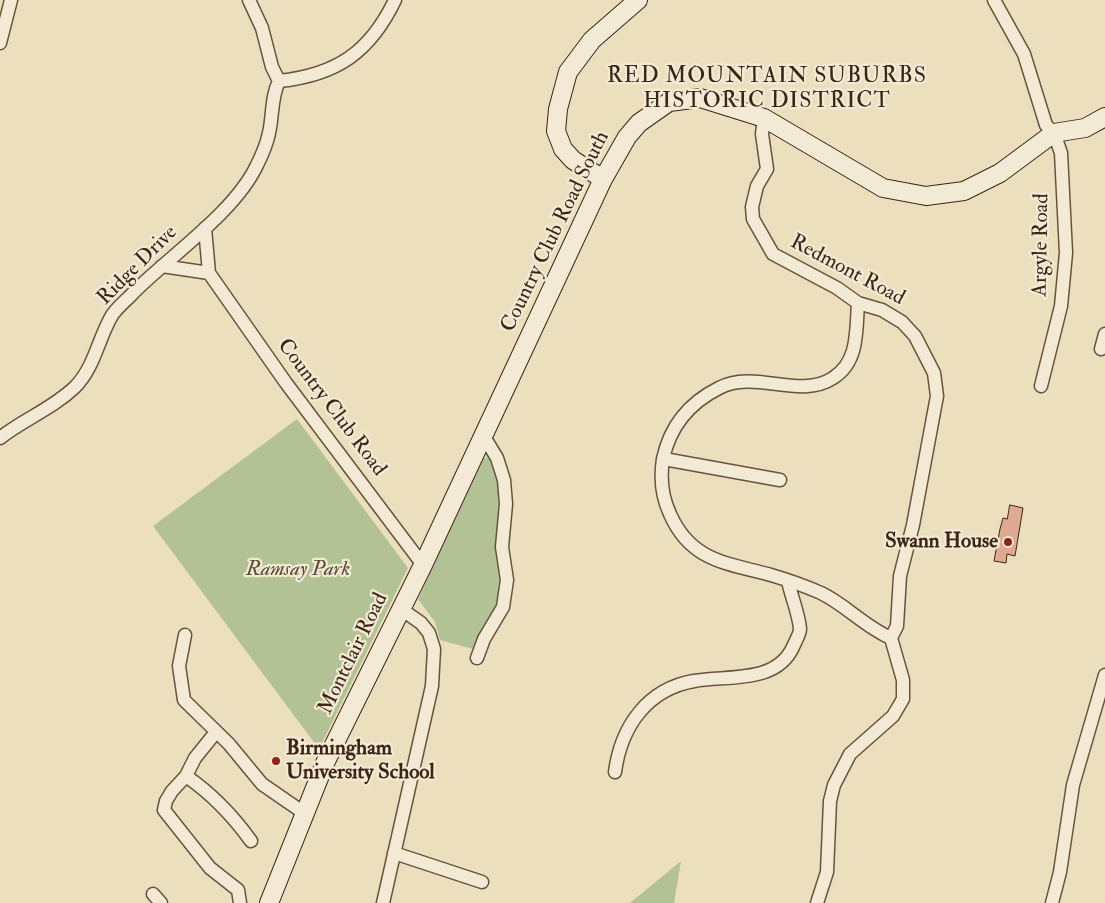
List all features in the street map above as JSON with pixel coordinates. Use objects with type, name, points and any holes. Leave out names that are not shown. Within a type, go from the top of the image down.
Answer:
[{"type":"main road","points":[[603,178],[573,160],[563,149],[556,131],[558,109],[568,72],[592,40],[638,0]]},
{"type":"main road","name":"Country Club Road South","points":[[423,565],[603,178],[627,137],[639,123],[669,102],[700,98],[764,118],[884,188],[926,196],[964,191],[992,176],[1054,133]]},
{"type":"main road","points":[[1054,133],[1084,128],[1104,119]]},
{"type":"main road","name":"Montclair Road","points":[[269,903],[325,764],[423,565]]},
{"type":"street","points":[[0,43],[10,0]]},
{"type":"street","points":[[249,0],[262,28],[272,67],[279,81],[301,79],[331,69],[364,48],[384,24],[395,0]]},
{"type":"street","name":"Argyle Road","points":[[994,0],[1024,54],[1046,124],[1054,133],[1061,153],[1066,253],[1061,306],[1041,386]]},
{"type":"street","name":"Ridge Drive","points":[[0,438],[51,407],[76,386],[93,361],[111,316],[162,266],[205,228],[237,195],[257,166],[269,134],[275,89],[279,81]]},
{"type":"street","name":"Redmont Road","points":[[764,118],[762,134],[767,169],[757,186],[752,207],[753,219],[758,231],[773,254],[837,288],[858,303],[882,310],[902,322],[915,336],[934,373],[938,396],[913,525],[900,576],[897,626],[891,638]]},
{"type":"street","name":"Country Club Road","points":[[205,228],[209,272],[286,383],[423,565]]},
{"type":"street","points":[[162,266],[209,272]]},
{"type":"street","points":[[817,903],[827,872],[830,801],[834,785],[850,754],[893,716],[903,700],[903,680],[891,638],[878,633],[823,594],[788,581],[725,565],[694,549],[674,524],[664,501],[661,475],[669,436],[681,417],[694,403],[721,387],[756,381],[808,388],[833,378],[845,368],[855,350],[858,303]]},
{"type":"street","points":[[1101,349],[1105,334]]},
{"type":"street","points":[[477,658],[484,639],[503,607],[507,580],[502,547],[506,504],[504,480],[497,458],[483,435]]},
{"type":"street","points":[[664,458],[780,480]]},
{"type":"street","points":[[615,772],[618,755],[627,728],[640,709],[659,694],[692,681],[761,674],[776,668],[789,656],[800,631],[788,581]]},
{"type":"street","points":[[383,903],[432,686],[434,649],[429,633],[421,623],[401,609]]},
{"type":"street","points":[[185,635],[179,666],[184,700],[216,732],[262,784],[304,813]]},
{"type":"street","points":[[1052,903],[1060,872],[1073,785],[1105,675]]},
{"type":"street","points":[[216,732],[195,758],[186,776],[166,801],[164,810],[210,868],[238,890],[240,903]]},
{"type":"street","points":[[186,776],[214,798],[236,820],[251,841]]},
{"type":"street","points":[[394,853],[482,882]]},
{"type":"green space","name":"Ramsay Park","points":[[297,419],[408,568],[319,749],[153,526]]},
{"type":"green space","points":[[489,457],[494,461],[500,473],[502,595],[473,649],[440,640],[435,622],[418,599],[484,458]]},
{"type":"green space","points":[[681,861],[674,903],[630,903]]},
{"type":"building","name":"Swann House","points":[[1010,505],[1023,508],[1015,556],[1007,554],[1006,563],[994,561],[1003,518],[1007,519]]},
{"type":"place","name":"Swann House","points":[[1008,542]]},
{"type":"place","name":"Birmingham University School","points":[[276,761]]},
{"type":"district","name":"RED MOUNTAIN SUBURBS HISTORIC DISTRICT","points":[[767,90]]}]
